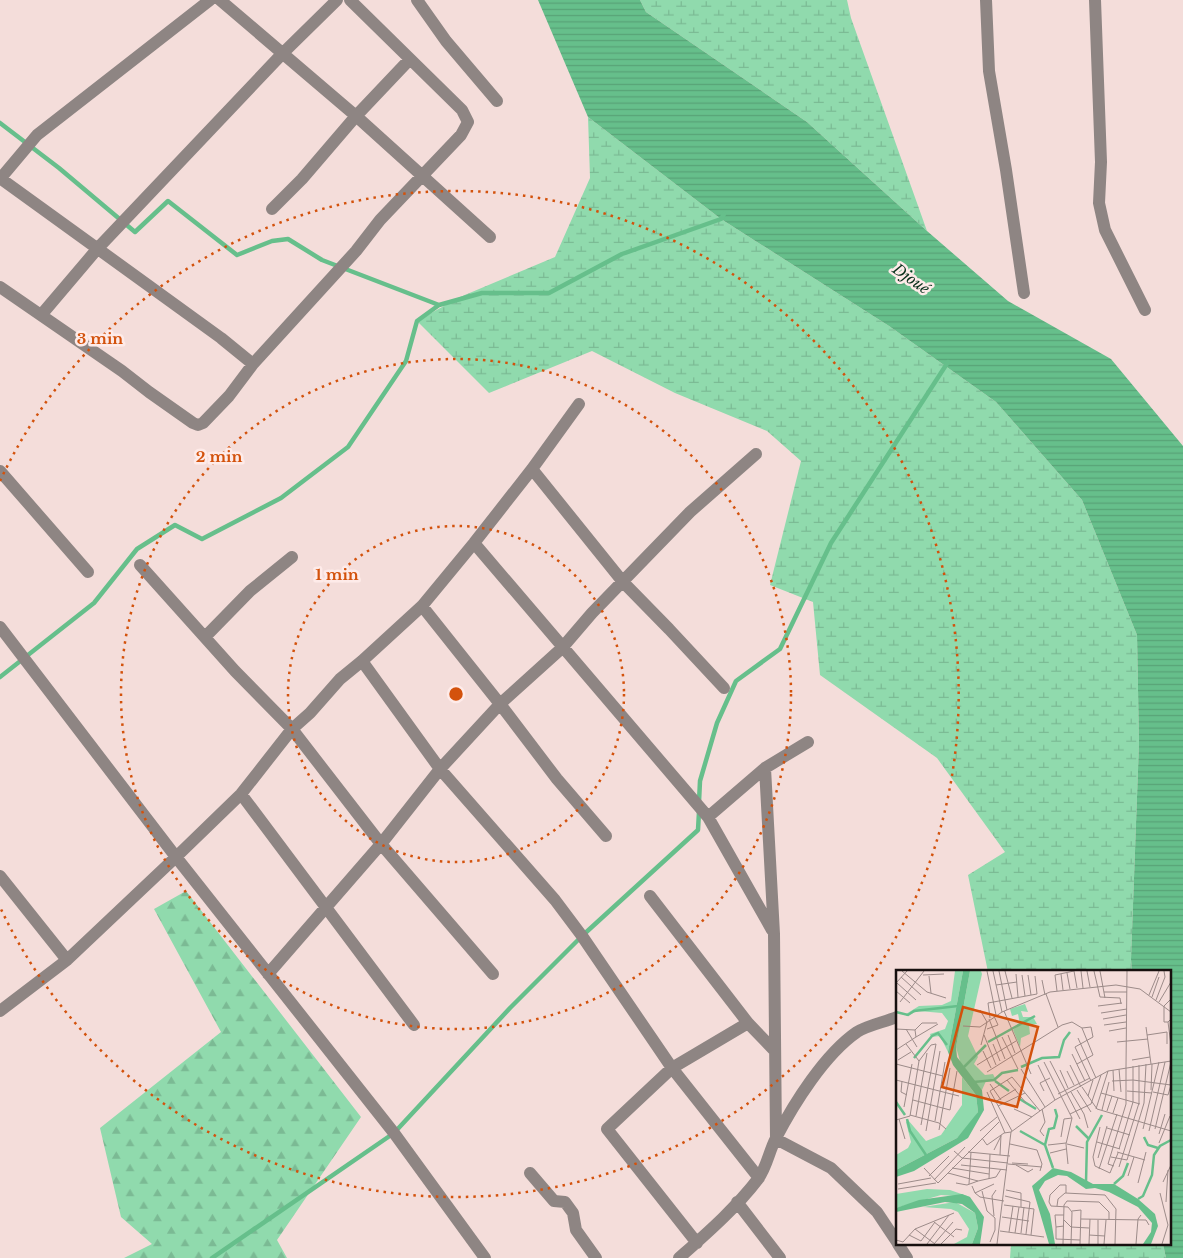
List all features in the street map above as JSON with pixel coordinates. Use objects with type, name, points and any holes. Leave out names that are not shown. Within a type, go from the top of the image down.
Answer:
[{"type":"street","points":[[210,0],[37,135],[0,178],[221,338],[253,364]]},
{"type":"street","points":[[220,0],[356,116],[490,237]]},
{"type":"street","points":[[42,314],[98,248],[282,54],[337,0]]},
{"type":"street","points":[[0,287],[42,314],[193,424],[203,423],[229,396],[253,364],[324,286],[380,220],[461,134],[468,122],[462,110],[350,0]]},
{"type":"street","points":[[417,0],[446,41],[497,101]]},
{"type":"street","points":[[986,0],[989,71],[1024,293]]},
{"type":"street","points":[[1095,0],[1101,162],[1099,202],[1105,230],[1144,310]]},
{"type":"street","points":[[272,209],[302,180],[356,116],[410,59]]},
{"type":"street","points":[[0,1011],[67,960],[176,857],[241,794],[292,729],[310,713],[340,679],[422,606],[532,469],[579,404]]},
{"type":"street","points":[[268,974],[381,844],[440,769],[500,704],[562,648],[592,613],[690,512],[756,454]]},
{"type":"street","points":[[532,469],[623,582],[670,629],[724,688]]},
{"type":"street","points":[[0,471],[88,572]]},
{"type":"street","points":[[474,543],[708,817],[774,934]]},
{"type":"street","points":[[205,637],[250,591],[292,557]]},
{"type":"street","points":[[140,565],[234,671],[292,729],[381,844],[493,974]]},
{"type":"street","points":[[422,606],[557,778],[606,836]]},
{"type":"street","points":[[0,627],[176,857],[394,1133],[485,1258]]},
{"type":"street","points":[[362,661],[440,769],[555,900],[582,936],[672,1068],[758,1178]]},
{"type":"street","points":[[708,817],[764,768],[808,742]]},
{"type":"street","points":[[764,768],[774,934],[776,1139]]},
{"type":"street","points":[[241,794],[414,1025]]},
{"type":"street","points":[[0,876],[67,960]]},
{"type":"street","points":[[650,896],[748,1023],[774,1050]]},
{"type":"street","points":[[679,1258],[737,1202],[758,1178],[768,1160],[776,1139],[802,1094],[829,1058],[858,1032],[896,1017]]},
{"type":"street","points":[[696,1242],[607,1129],[672,1068],[748,1023]]},
{"type":"street","points":[[776,1139],[831,1168],[877,1212],[896,1241]]},
{"type":"street","points":[[530,1174],[554,1201],[565,1202],[573,1213],[576,1230],[596,1258]]},
{"type":"street","points":[[737,1202],[780,1258]]},
{"type":"street","points":[[899,1246],[907,1258]]},
{"type":"green space","points":[[640,0],[847,0],[851,18],[927,231],[807,122],[646,12]]},
{"type":"green space","points":[[588,117],[721,219],[889,326],[996,402],[1082,500],[1137,635],[1139,743],[1132,970],[988,970],[968,875],[1005,852],[937,758],[820,675],[813,602],[770,585],[801,461],[767,431],[675,393],[592,351],[489,393],[417,321],[460,297],[555,257],[590,178]]},
{"type":"green space","points":[[186,891],[361,1117],[277,1240],[287,1258],[124,1258],[152,1244],[121,1217],[100,1128],[221,1032],[154,909]]},
{"type":"green space","points":[[1011,1246],[1163,1246],[1166,1258],[1010,1258]]},
{"type":"water","name":"Djoué","points":[[538,0],[640,0],[646,12],[807,122],[927,231],[1008,301],[1111,359],[1183,446],[1183,1258],[1166,1258],[1163,1246],[1170,1246],[1170,970],[1132,970],[1131,959],[1139,743],[1137,635],[1082,500],[996,402],[889,326],[721,219],[588,117]]},
{"type":"waterway","points":[[0,123],[59,168],[135,232],[168,201],[237,255],[272,241],[288,239],[322,260],[439,305]]},
{"type":"waterway","points":[[0,677],[94,603],[137,549],[175,525],[202,539],[281,498],[348,447],[406,361],[417,321],[439,305],[482,293],[549,293],[622,254],[721,219],[724,214]]},
{"type":"waterway","points":[[699,802],[700,781],[717,723],[736,681],[780,649],[831,543],[948,362]]},
{"type":"waterway","points":[[212,1258],[394,1133],[510,1008],[582,936],[698,830],[699,812]]}]
